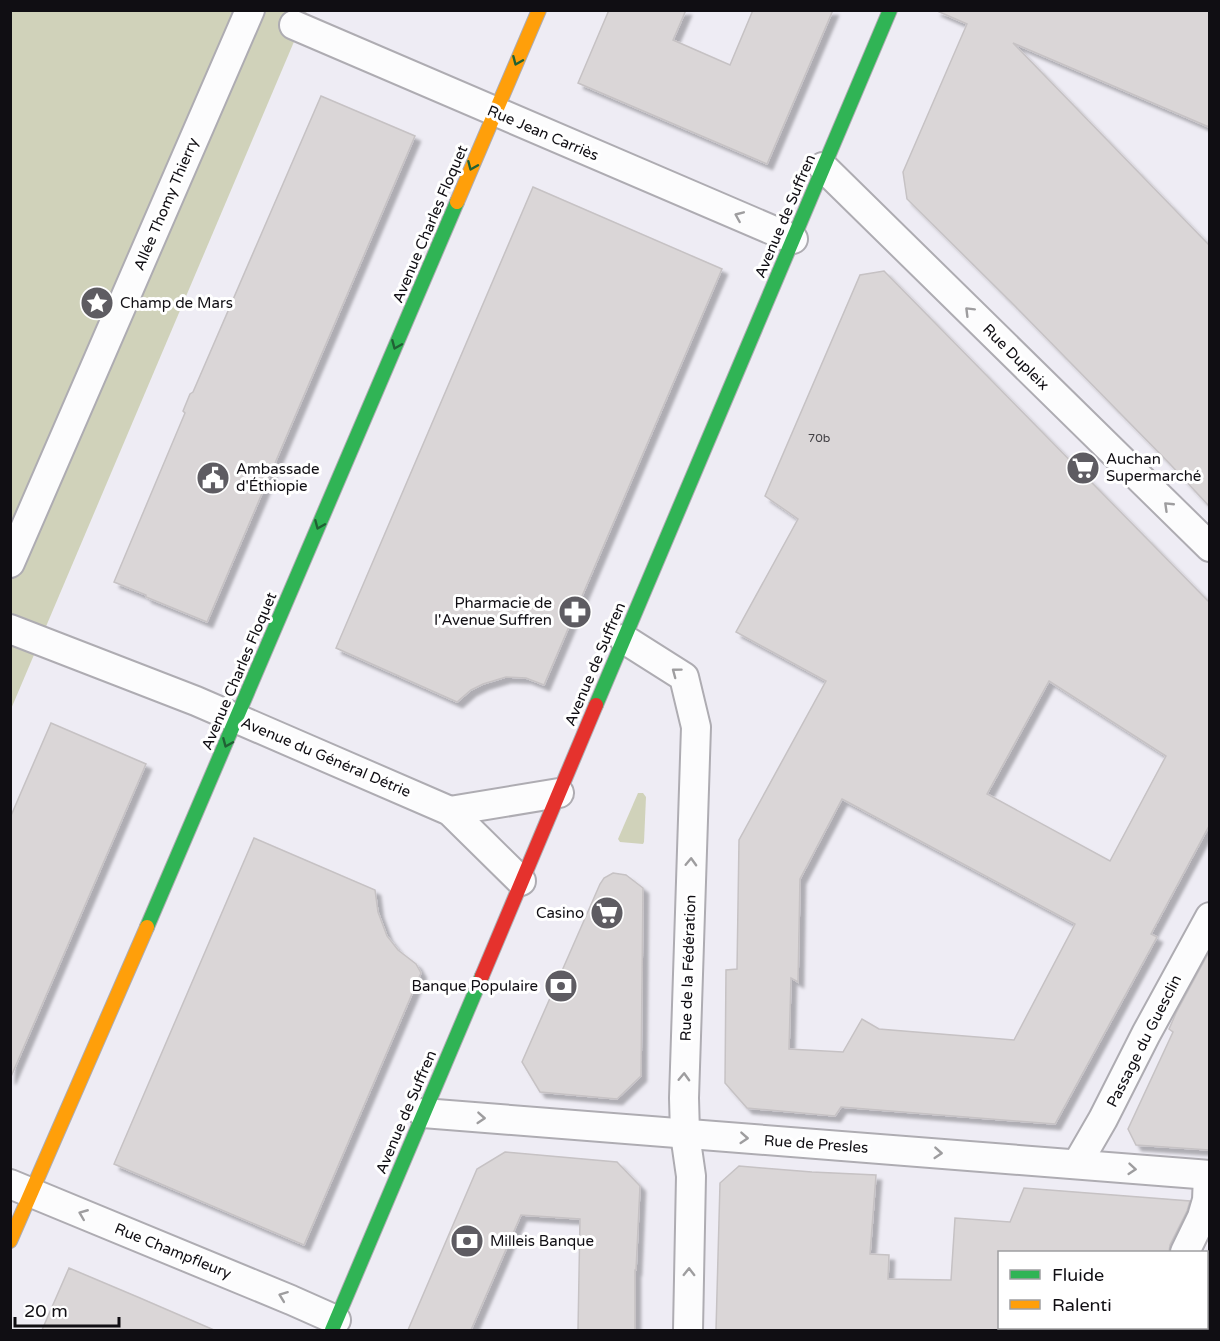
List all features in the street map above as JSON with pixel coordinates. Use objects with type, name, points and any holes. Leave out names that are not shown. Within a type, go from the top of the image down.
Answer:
[{"type":"main road","name":"Avenue Charles Floquet","points":[[10,1241],[21,1188],[237,719],[539,10]]},
{"type":"main road","name":"Avenue de Suffren","points":[[334,1325],[890,10]]},
{"type":"street","name":"Allée Thomy Thierry","points":[[10,562],[250,10]]},
{"type":"street","name":"Rue Jean Carriès","points":[[294,25],[793,239]]},
{"type":"street","name":"Rue Dupleix","points":[[823,167],[1209,548]]},
{"type":"street","name":"Avenue du Général Détrie","points":[[22,634],[196,701],[450,811],[521,881]]},
{"type":"street","name":"Rue de la Fédération","points":[[624,639],[684,677],[696,727],[684,1098],[685,1134],[691,1176],[688,1330]]},
{"type":"street","points":[[450,811],[559,793]]},
{"type":"street","points":[[477,837],[490,804]]},
{"type":"street","name":"Passage du Guesclin","points":[[1077,1164],[1209,917]]},
{"type":"street","name":"Rue de Presles","points":[[423,1113],[1209,1175]]},
{"type":"street","points":[[1185,1251],[1207,1200],[1209,1175]]},
{"type":"street","name":"Rue Champfleury","points":[[21,1188],[291,1300],[334,1325]]},
{"type":"green space","name":"Champ de Mars","points":[[11,11],[307,11],[11,709]]},
{"type":"green space","points":[[638,793],[643,793],[646,797],[644,842],[643,844],[620,842],[618,839]]},
{"type":"building","points":[[609,10],[686,10],[673,40],[730,65],[753,10],[833,10],[767,164],[578,83]]},
{"type":"building","points":[[935,10],[1209,10],[1209,127],[1013,43],[1209,245],[1209,506],[1011,302],[907,199],[903,172],[967,24]]},
{"type":"building","points":[[321,96],[415,136],[207,622],[114,582],[185,413],[183,411],[190,394],[193,392]]},
{"type":"building","points":[[533,187],[722,269],[544,685],[526,678],[506,677],[471,690],[457,702],[336,648]]},
{"type":"building","points":[[884,271],[1209,602],[1209,826],[1151,934],[1157,937],[1055,1124],[841,1107],[835,1116],[747,1108],[725,1083],[726,970],[737,969],[739,840],[826,681],[736,632],[798,519],[765,496],[860,275]],"holes":[[[1049,681],[1166,756],[1110,861],[987,794]],[[842,799],[1075,924],[1014,1040],[879,1029],[862,1019],[843,1052],[789,1049],[791,978],[798,982],[800,879]]]},
{"type":"building","points":[[51,723],[146,764],[10,1079],[10,818]]},
{"type":"building","points":[[254,838],[375,890],[378,912],[387,936],[398,950],[416,964],[421,973],[304,1245],[114,1164]]},
{"type":"building","points":[[613,873],[626,875],[643,888],[641,1076],[617,1099],[540,1092],[522,1062],[600,884],[604,878]]},
{"type":"building","points":[[1209,952],[1209,1150],[1136,1145],[1128,1129],[1173,1032],[1169,1029],[1176,1013]]},
{"type":"building","points":[[505,1152],[617,1162],[640,1186],[635,1270],[635,1330],[578,1330],[580,1219],[521,1215],[471,1330],[408,1330],[477,1169]]},
{"type":"building","points":[[739,1166],[876,1175],[870,1254],[889,1255],[888,1279],[951,1280],[955,1218],[1010,1222],[1024,1188],[1190,1201],[1169,1251],[998,1251],[999,1330],[716,1330],[720,1183]]},
{"type":"building","points":[[69,1268],[140,1298],[214,1330],[42,1330]]},
{"type":"traffic: fast","points":[[596,705],[890,10]]},
{"type":"traffic: fast","points":[[147,927],[457,202]]},
{"type":"traffic: fast","points":[[332,1330],[482,976]]},
{"type":"traffic: slow","points":[[457,202],[539,10]]},
{"type":"traffic: slow","points":[[10,1241],[147,927]]},
{"type":"traffic: jam","points":[[482,976],[596,705]]},
{"type":"place","name":"Champ de Mars","points":[[97,303]]},
{"type":"place","name":"Auchan Supermarché","points":[[1083,468]]},
{"type":"place","name":"Ambassade d'Éthiopie","points":[[213,478]]},
{"type":"place","name":"Pharmacie de l'Avenue Suffren","points":[[575,612]]},
{"type":"place","name":"Casino","points":[[607,913]]},
{"type":"place","name":"Banque Populaire","points":[[561,986]]},
{"type":"place","name":"Milleis Banque","points":[[467,1241]]}]
